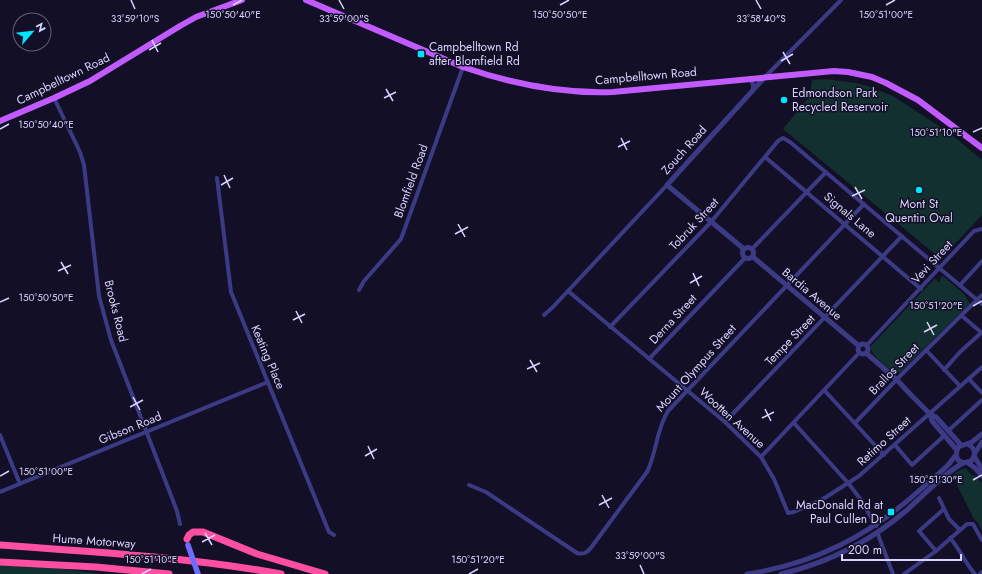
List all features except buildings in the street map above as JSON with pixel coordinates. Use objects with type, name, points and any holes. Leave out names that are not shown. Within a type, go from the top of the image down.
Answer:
[{"type":"highway","points":[[187,542],[190,534],[194,531],[203,532],[257,554],[325,574]]},
{"type":"highway","name":"Hume Motorway","points":[[0,546],[126,554],[223,565],[281,574]]},
{"type":"highway","points":[[0,562],[96,567],[169,574]]},
{"type":"main road","name":"Campbelltown Road","points":[[0,121],[90,81],[196,17],[242,0]]},
{"type":"main road","name":"Campbelltown Road","points":[[306,0],[463,67],[529,86],[561,90],[598,92],[630,91],[834,71],[872,77],[918,100],[982,148]]},
{"type":"main road","points":[[187,542],[198,574]]},
{"type":"street","name":"Zouch Road","points":[[544,315],[667,185],[765,77],[841,0]]},
{"type":"street","name":"Blomfield Road","points":[[359,290],[364,281],[401,239],[463,67]]},
{"type":"street","points":[[749,79],[754,84],[753,90]]},
{"type":"street","name":"Brooks Road","points":[[54,98],[80,152],[84,165],[98,296],[111,340],[180,524]]},
{"type":"street","name":"Tobruk Street","points":[[610,327],[711,222],[780,139],[783,138],[790,142],[826,172]]},
{"type":"street","name":"Signals Lane","points":[[765,157],[921,289]]},
{"type":"street","points":[[752,249],[826,172],[982,304]]},
{"type":"street","name":"Keating Place","points":[[217,178],[231,292],[329,532],[334,535]]},
{"type":"street","points":[[667,185],[744,250],[743,253],[745,258],[750,259],[753,257],[754,254],[752,249]]},
{"type":"street","name":"Mount Olympus Street","points":[[469,486],[486,492],[577,553],[585,554],[647,472],[653,458],[663,419],[668,411],[864,204]]},
{"type":"street","name":"Vevi Street","points":[[866,346],[974,231],[982,229]]},
{"type":"street","name":"Tempe Street","points":[[725,422],[902,236]]},
{"type":"street","points":[[744,250],[747,248],[752,249]]},
{"type":"street","name":"Bardia Avenue","points":[[753,257],[859,346]]},
{"type":"street","name":"Derna Street","points":[[649,359],[745,258]]},
{"type":"street","points":[[960,285],[982,261]]},
{"type":"street","name":"Wootten Avenue","points":[[568,291],[725,422],[761,457],[774,479],[788,513]]},
{"type":"street","name":"Brallos Street","points":[[855,423],[896,379],[982,295]]},
{"type":"street","points":[[944,370],[960,352],[982,333],[962,316]]},
{"type":"street","points":[[761,457],[859,353],[858,349],[861,344],[866,346],[868,350],[866,353]]},
{"type":"street","points":[[926,350],[960,386]]},
{"type":"street","points":[[859,353],[864,355],[866,353]]},
{"type":"street","points":[[866,353],[896,379],[930,414],[932,421],[961,445]]},
{"type":"street","name":"Retimo Street","points":[[788,513],[794,512],[823,499],[849,484],[895,446],[960,386],[982,368]]},
{"type":"street","points":[[969,379],[982,393]]},
{"type":"street","name":"Gibson Road","points":[[0,492],[268,382]]},
{"type":"street","points":[[824,391],[884,455]]},
{"type":"street","points":[[895,446],[912,465],[982,400]]},
{"type":"street","points":[[794,423],[849,484],[861,500],[876,526]]},
{"type":"street","points":[[946,433],[956,452],[958,460],[975,468],[982,476]]},
{"type":"street","points":[[747,574],[776,569],[807,560],[841,546],[876,526],[915,495],[948,464],[961,445],[972,442],[982,434]]},
{"type":"street","points":[[0,435],[20,484]]},
{"type":"street","points":[[780,574],[807,567],[845,551],[877,532],[906,511],[953,469],[973,459],[982,442]]},
{"type":"street","points":[[967,444],[972,447],[982,469]]},
{"type":"street","points":[[938,498],[949,518],[960,530]]},
{"type":"street","points":[[936,550],[919,531],[944,509]]},
{"type":"street","points":[[904,574],[967,524],[972,523],[975,526],[982,540]]},
{"type":"street","points":[[877,532],[893,574]]},
{"type":"street","points":[[950,538],[958,547],[967,565],[975,574]]},
{"type":"green space","points":[[826,79],[868,86],[893,96],[951,134],[982,160],[982,215],[941,259],[783,129],[810,96],[812,80]]},
{"type":"green space","points":[[943,276],[964,294],[970,304],[900,372],[895,372],[877,358],[870,347],[935,278],[939,283],[941,277]]},
{"type":"green space","points":[[966,468],[971,475],[976,476],[982,483],[982,531],[974,519],[952,475]]},
{"type":"green space","points":[[0,562],[4,562],[103,574],[0,574]]},
{"type":"place","name":"Campbelltown Rd after Blomfield Rd","points":[[421,54]]},
{"type":"place","name":"Edmondson Park Recycled Reservoir","points":[[784,100]]},
{"type":"place","name":"Mont St Quentin Oval","points":[[919,190]]},
{"type":"place","name":"MacDonald Rd at Paul Cullen Dr","points":[[891,512]]}]
